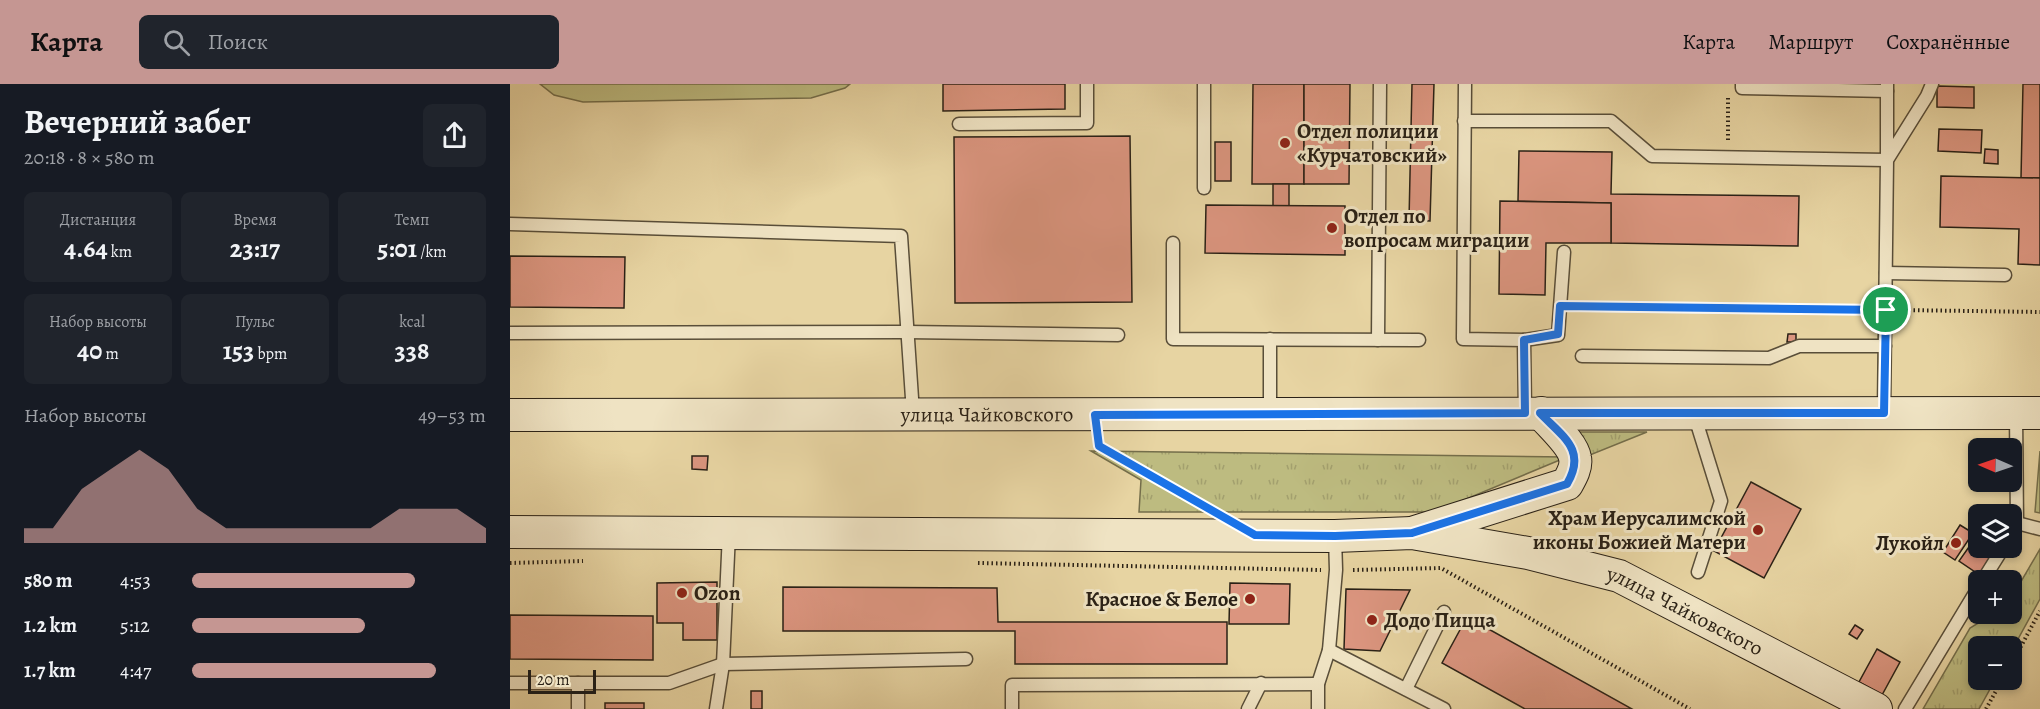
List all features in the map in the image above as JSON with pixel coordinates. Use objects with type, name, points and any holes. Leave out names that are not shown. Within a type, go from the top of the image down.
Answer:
[{"type":"main road","points":[[1412,533],[1567,484],[1574,473],[1575,458],[1570,446],[1533,413]]},
{"type":"main road","name":"улица Чайковского","points":[[510,415],[2028,413]]},
{"type":"main road","name":"улица Чайковского","points":[[510,532],[1335,536],[1412,533],[1528,553],[1619,576],[1875,709]]},
{"type":"lane","points":[[958,124],[1087,123],[1087,84]]},
{"type":"lane","points":[[1204,84],[1204,188]]},
{"type":"lane","points":[[1378,340],[1380,84]]},
{"type":"lane","points":[[1464,84],[1463,339],[1524,340],[1558,334],[1564,252]]},
{"type":"lane","points":[[1742,84],[1742,88],[1887,88],[1884,413]]},
{"type":"lane","points":[[1887,160],[1927,96],[1932,84]]},
{"type":"lane","points":[[1464,121],[1611,121],[1652,156],[1887,160]]},
{"type":"lane","points":[[510,224],[901,236],[913,414]]},
{"type":"lane","points":[[1173,243],[1173,339],[1419,340]]},
{"type":"lane","points":[[1886,273],[2005,275]]},
{"type":"lane","points":[[510,333],[907,332],[1118,335]]},
{"type":"lane","points":[[1270,339],[1270,414]]},
{"type":"lane","points":[[1524,340],[1533,413]]},
{"type":"lane","points":[[1582,356],[1769,358],[1799,346],[1885,346]]},
{"type":"lane","points":[[1694,413],[1721,501],[1698,572]]},
{"type":"lane","points":[[2017,504],[2028,413]]},
{"type":"lane","points":[[2022,528],[2040,529]]},
{"type":"lane","points":[[716,709],[723,664],[729,532]]},
{"type":"lane","points":[[1318,709],[1318,684],[1329,650],[1336,570],[1335,536]]},
{"type":"lane","points":[[1905,709],[1968,605]]},
{"type":"lane","points":[[1406,689],[1444,612]]},
{"type":"lane","points":[[1329,650],[1444,709]]},
{"type":"lane","points":[[510,682],[669,683],[723,664],[966,659]]},
{"type":"lane","points":[[578,683],[578,709]]},
{"type":"lane","points":[[1248,709],[1261,683]]},
{"type":"lane","points":[[1012,709],[1012,685],[1318,684]]},
{"type":"path","points":[[1728,94],[1728,157]]},
{"type":"path","points":[[1560,306],[2040,312]]},
{"type":"path","points":[[1095,415],[1099,446],[1206,507]]},
{"type":"path","points":[[966,563],[1336,570],[1441,568],[1690,709]]},
{"type":"path","points":[[2022,644],[2040,611]]},
{"type":"path","points":[[1986,709],[1996,690]]},
{"type":"green space","points":[[540,84],[850,84],[845,88],[811,98],[583,102],[554,95]]},
{"type":"green space","points":[[1580,432],[1647,432],[1585,457]]},
{"type":"green space","points":[[1091,451],[1567,457],[1435,512],[1139,512],[1141,480]]},
{"type":"green space","points":[[2040,451],[2040,513],[2035,512]]},
{"type":"green space","points":[[2040,549],[2040,599],[2020,636],[1968,636],[1968,690],[1989,690],[1979,709],[1923,709],[1970,628],[1977,624],[2022,624],[2022,580]]},
{"type":"building","points":[[943,84],[1065,84],[1065,109],[943,111]]},
{"type":"building","points":[[1253,84],[1304,84],[1304,184],[1252,184]]},
{"type":"building","points":[[1304,84],[1350,84],[1349,184],[1304,184]]},
{"type":"building","points":[[1412,84],[1434,84],[1430,221],[1409,220]]},
{"type":"building","points":[[2023,84],[2040,84],[2040,178],[2021,178]]},
{"type":"building","points":[[1937,86],[1974,87],[1974,108],[1937,107]]},
{"type":"building","points":[[1939,129],[1982,130],[1981,153],[1938,151]]},
{"type":"building","points":[[1130,136],[1132,302],[955,303],[954,137]]},
{"type":"building","points":[[1215,142],[1231,142],[1231,181],[1215,181]]},
{"type":"building","points":[[1985,149],[1998,150],[1998,164],[1984,163]]},
{"type":"building","points":[[1519,151],[1612,152],[1611,194],[1799,196],[1798,246],[1611,243],[1611,203],[1518,201]]},
{"type":"building","points":[[1941,176],[2040,178],[2040,265],[2018,264],[2019,229],[1940,227]]},
{"type":"building","points":[[1273,184],[1289,184],[1289,206],[1273,206]]},
{"type":"building","points":[[1500,201],[1611,203],[1611,243],[1546,243],[1545,295],[1499,294]]},
{"type":"building","points":[[1206,205],[1345,206],[1345,255],[1205,253]]},
{"type":"building","points":[[510,256],[625,257],[624,308],[510,307]]},
{"type":"building","points":[[1788,334],[1796,334],[1796,342],[1787,342]]},
{"type":"building","points":[[692,456],[708,456],[707,470],[692,469]]},
{"type":"building","name":"Храм Иерусалимской иконы Божией Матери","points":[[1751,482],[1801,509],[1764,578],[1714,551]]},
{"type":"building","points":[[1960,525],[1968,530],[1968,540],[1955,560],[1943,552]]},
{"type":"building","points":[[1968,548],[1968,558],[2003,558],[1994,570],[1972,570],[1959,561]]},
{"type":"building","points":[[717,582],[717,640],[683,640],[683,623],[657,623],[657,583]]},
{"type":"building","points":[[1230,583],[1290,584],[1289,624],[1229,624]]},
{"type":"building","points":[[783,587],[997,588],[998,622],[1227,622],[1227,664],[1015,664],[1015,631],[783,631]]},
{"type":"building","points":[[1346,589],[1410,590],[1380,651],[1344,649]]},
{"type":"building","points":[[510,615],[653,616],[653,660],[510,659]]},
{"type":"building","points":[[1467,617],[1632,709],[1525,709],[1442,663]]},
{"type":"building","points":[[1855,625],[1863,630],[1857,639],[1849,634]]},
{"type":"building","points":[[1877,649],[1900,662],[1882,695],[1859,682]]},
{"type":"building","points":[[751,691],[762,691],[762,709],[751,709]]},
{"type":"building","points":[[605,703],[644,703],[644,709],[605,709]]},
{"type":"place","name":"Отдел полиции «Курчатовский»","points":[[1285,143]]},
{"type":"place","name":"Отдел по вопросам миграции","points":[[1332,228]]},
{"type":"place","name":"Храм Иерусалимской иконы Божией Матери","points":[[1758,530]]},
{"type":"place","name":"Лукойл","points":[[1956,543]]},
{"type":"place","name":"Ozon","points":[[682,593]]},
{"type":"place","name":"Красное & Белое","points":[[1250,599]]},
{"type":"place","name":"Додо Пицца","points":[[1372,620]]},
{"type":"route","points":[[1560,306],[1886,310],[1884,413],[1540,413],[1570,446],[1575,458],[1574,473],[1567,484],[1412,533],[1335,536],[1255,535],[1099,446],[1095,415],[1525,413],[1524,340],[1558,334],[1560,306]]}]
